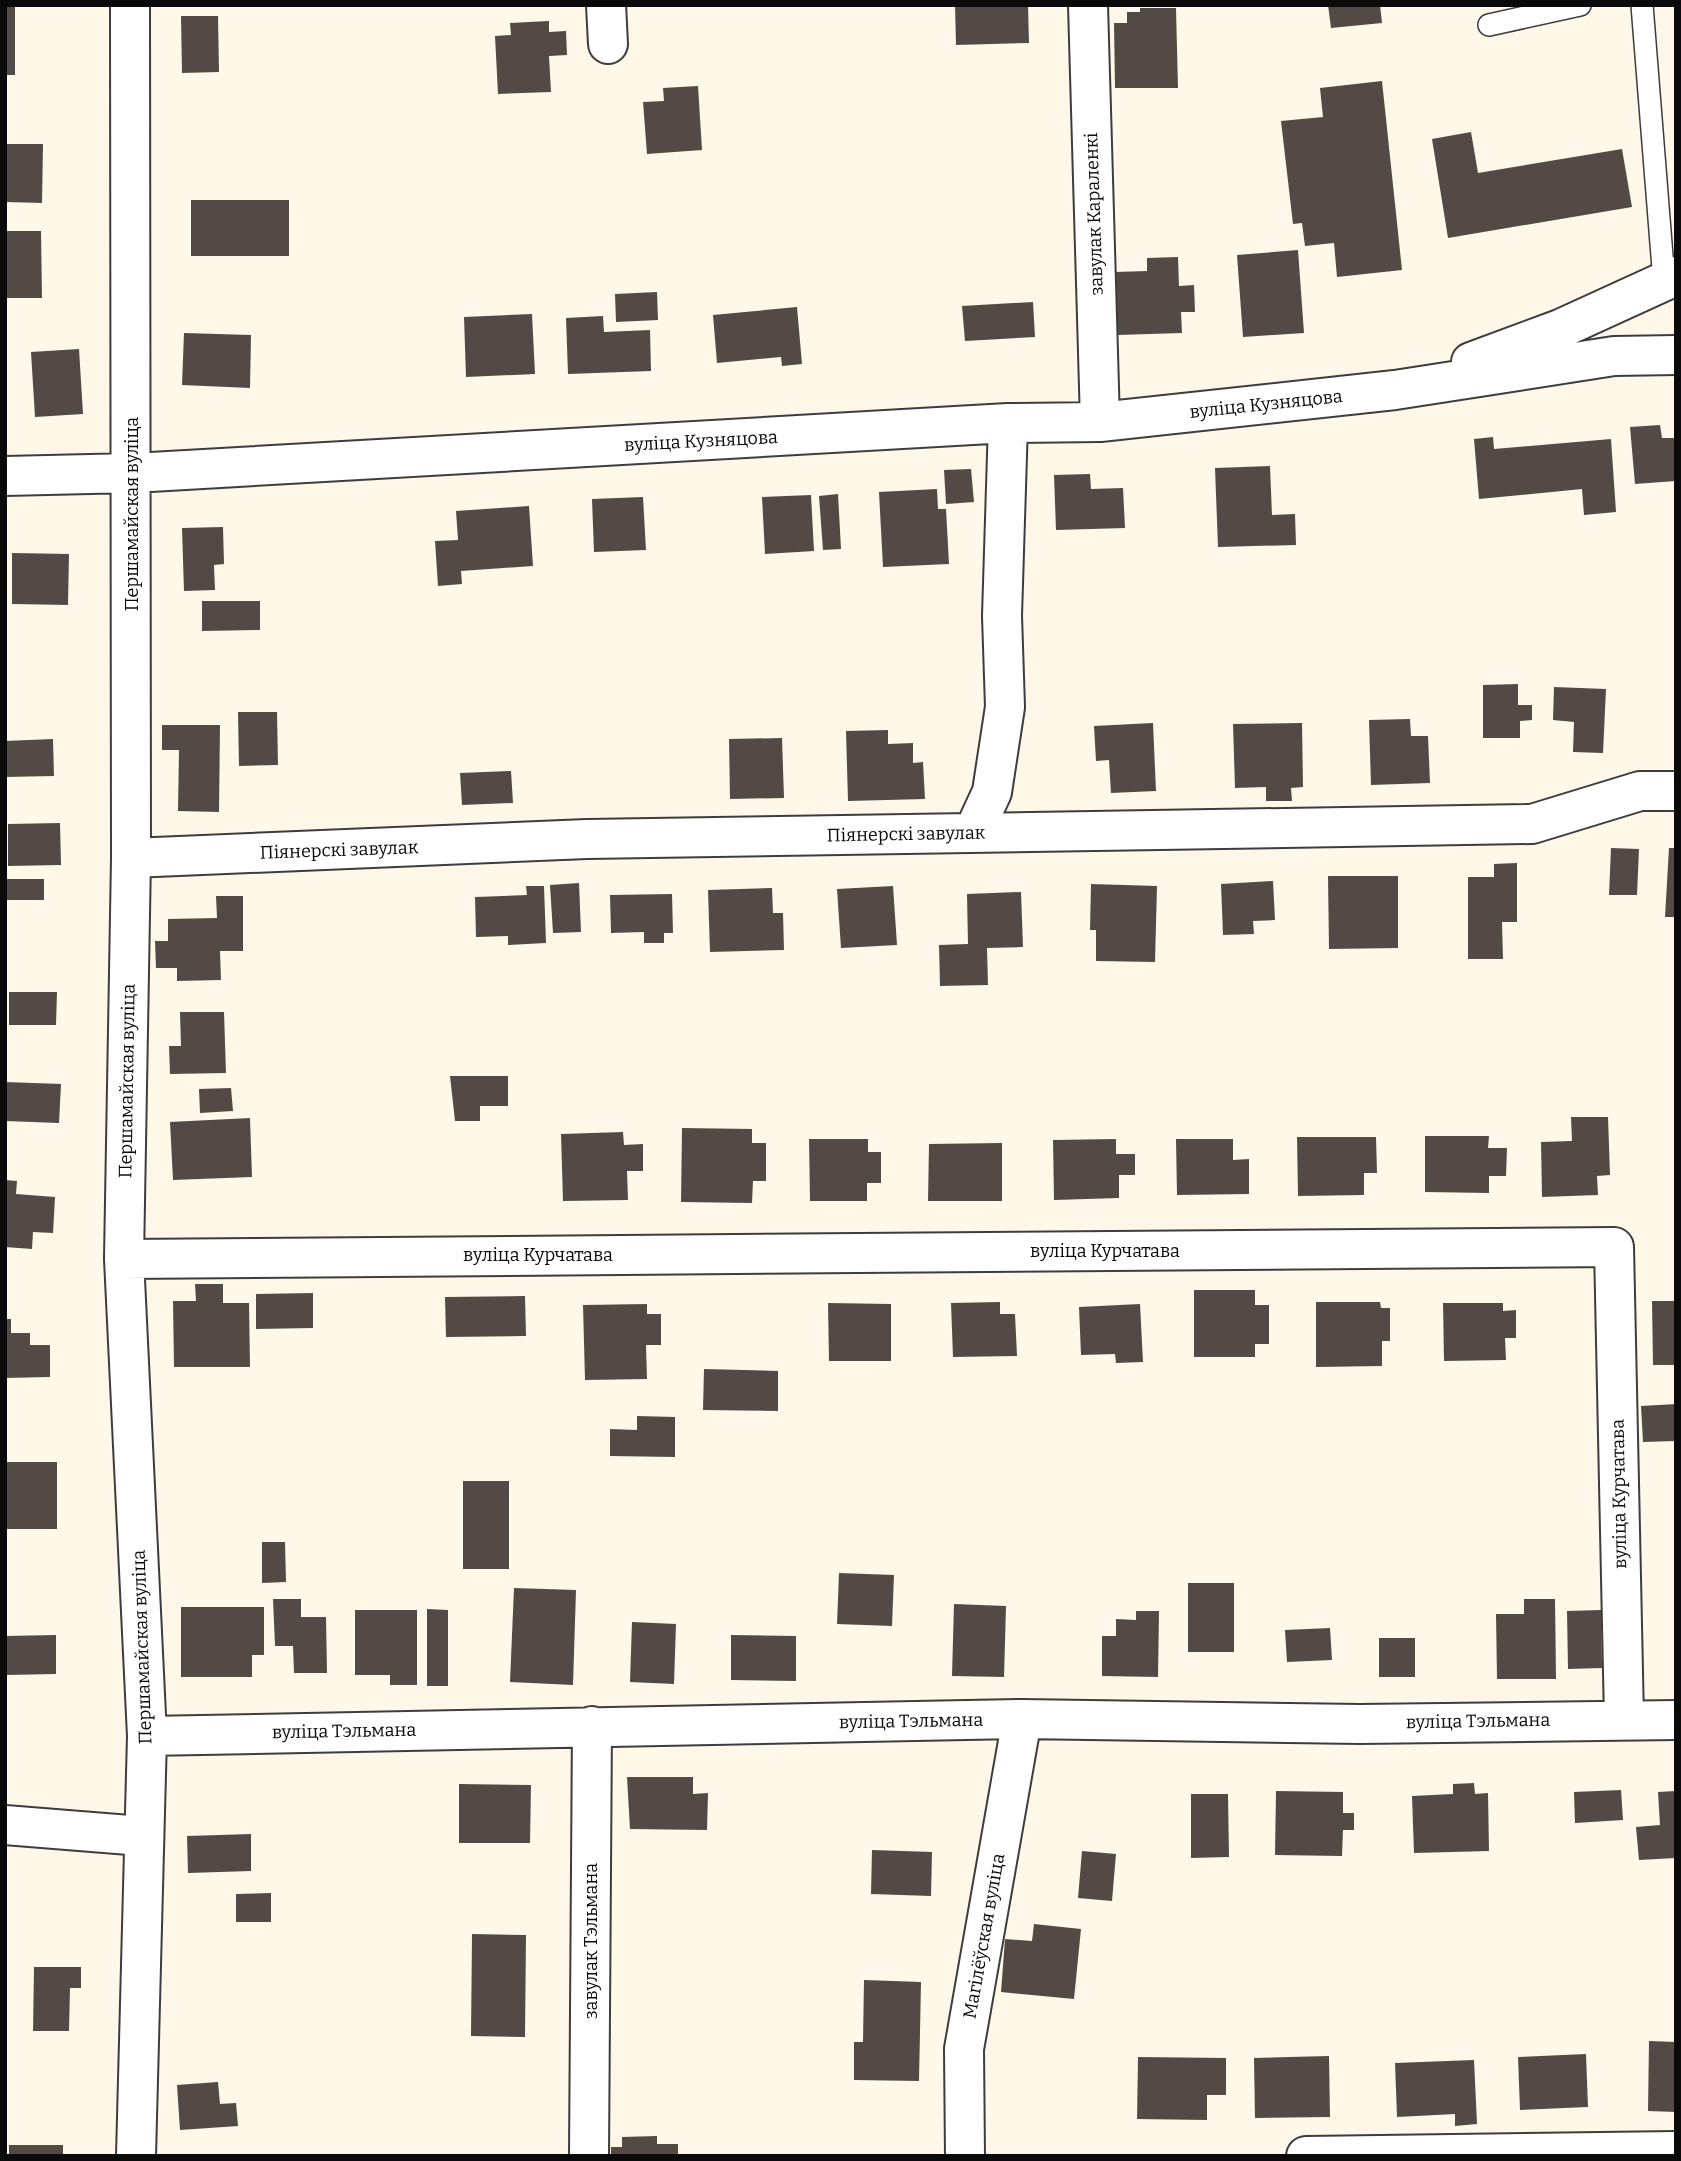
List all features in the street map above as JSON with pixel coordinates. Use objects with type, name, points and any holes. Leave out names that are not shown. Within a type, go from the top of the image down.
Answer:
[{"type":"street","name":"Першамайская вуліца","points":[[130,5],[133,473],[131,858],[124,1259],[147,1735],[142,1836],[136,2156]]},
{"type":"street","points":[[606,5],[608,44]]},
{"type":"street","name":"завулак Караленкі","points":[[1088,5],[1100,422]]},
{"type":"street","name":"вуліца Кузняцова","points":[[1395,390],[1560,328],[1670,279]]},
{"type":"street","name":"вуліца Кузняцова","points":[[5,476],[133,473],[1008,423],[1100,422],[1395,390],[1614,356],[1676,355]]},
{"type":"street","points":[[973,833],[992,792],[1005,706],[1002,616],[1008,423]]},
{"type":"street","name":"Піянерскі завулак","points":[[131,858],[587,839],[1532,824],[1640,791],[1676,791]]},
{"type":"street","name":"вуліца Курчатава","points":[[124,1259],[1614,1247],[1624,1719]]},
{"type":"street","name":"вуліца Тэльмана","points":[[147,1735],[1022,1719],[1360,1724],[1676,1720]]},
{"type":"street","name":"Магілёўская вуліца","points":[[965,2156],[964,2049],[1022,1719]]},
{"type":"street","name":"завулак Тэльмана","points":[[589,2156],[592,1726]]},
{"type":"street","points":[[5,1825],[142,1836]]},
{"type":"street","points":[[1306,2156],[1676,2151]]},
{"type":"lane","points":[[1489,25],[1580,5]]},
{"type":"lane","points":[[1642,5],[1670,279]]},
{"type":"building","points":[[5,5],[15,5],[15,75],[5,75]]},
{"type":"building","points":[[955,5],[1028,5],[1029,43],[956,45]]},
{"type":"building","points":[[1328,5],[1380,5],[1382,23],[1331,28]]},
{"type":"building","points":[[1140,8],[1176,8],[1178,88],[1115,88],[1114,23],[1127,23],[1127,12],[1140,12]]},
{"type":"building","points":[[181,16],[218,16],[219,72],[182,73]]},
{"type":"building","points":[[549,21],[549,32],[566,31],[567,55],[549,56],[551,92],[498,94],[495,36],[511,35],[510,23]]},
{"type":"building","points":[[1382,81],[1402,270],[1337,277],[1334,243],[1305,246],[1302,223],[1293,224],[1281,121],[1323,117],[1320,88]]},
{"type":"building","points":[[698,86],[702,150],[647,154],[643,102],[664,101],[663,88]]},
{"type":"building","points":[[1471,132],[1478,173],[1622,149],[1632,207],[1448,238],[1432,139]]},
{"type":"building","points":[[5,144],[43,144],[42,203],[5,202]]},
{"type":"building","points":[[191,200],[289,200],[289,256],[191,256]]},
{"type":"building","points":[[5,231],[41,231],[42,298],[5,298]]},
{"type":"building","points":[[1298,250],[1304,333],[1243,337],[1237,255]]},
{"type":"building","points":[[1178,257],[1179,286],[1194,285],[1195,312],[1181,312],[1182,333],[1117,335],[1115,272],[1147,271],[1147,258]]},
{"type":"building","points":[[657,292],[658,320],[616,322],[615,294]]},
{"type":"building","points":[[1033,302],[1035,337],[965,341],[962,306]]},
{"type":"building","points":[[797,307],[802,364],[782,366],[781,357],[717,363],[713,315]]},
{"type":"building","points":[[532,314],[535,374],[466,377],[464,317]]},
{"type":"building","points":[[603,316],[604,332],[650,330],[651,371],[568,374],[566,318]]},
{"type":"building","points":[[184,333],[251,335],[250,388],[182,385]]},
{"type":"building","points":[[79,349],[83,414],[35,417],[31,352]]},
{"type":"building","points":[[1660,425],[1662,438],[1676,438],[1676,481],[1635,484],[1630,427]]},
{"type":"building","points":[[1493,437],[1494,449],[1611,439],[1616,512],[1584,515],[1582,489],[1479,499],[1474,439]]},
{"type":"building","points":[[1270,466],[1272,515],[1295,514],[1296,545],[1218,547],[1215,468]]},
{"type":"building","points":[[971,469],[974,502],[946,504],[944,470]]},
{"type":"building","points":[[1090,474],[1091,489],[1123,488],[1125,528],[1056,530],[1054,475]]},
{"type":"building","points":[[937,489],[938,509],[946,509],[949,564],[883,567],[879,492]]},
{"type":"building","points":[[838,494],[841,549],[823,550],[819,496]]},
{"type":"building","points":[[811,495],[814,551],[765,554],[762,497]]},
{"type":"building","points":[[643,497],[646,550],[594,552],[592,499]]},
{"type":"building","points":[[529,506],[533,566],[461,571],[462,584],[438,586],[435,541],[458,540],[456,511]]},
{"type":"building","points":[[223,527],[224,564],[214,565],[215,590],[184,591],[182,528]]},
{"type":"building","points":[[12,553],[69,554],[68,605],[12,604]]},
{"type":"building","points":[[202,601],[260,601],[260,630],[202,631]]},
{"type":"building","points":[[1518,684],[1518,705],[1532,705],[1532,720],[1520,721],[1520,738],[1483,738],[1483,685]]},
{"type":"building","points":[[1554,687],[1606,689],[1603,753],[1573,752],[1574,722],[1553,720]]},
{"type":"building","points":[[238,712],[277,712],[278,765],[239,766]]},
{"type":"building","points":[[1410,719],[1411,736],[1428,736],[1430,783],[1371,785],[1369,720]]},
{"type":"building","points":[[1153,723],[1156,791],[1111,793],[1109,760],[1096,761],[1094,726]]},
{"type":"building","points":[[1302,723],[1303,787],[1291,788],[1292,801],[1266,801],[1266,787],[1235,788],[1233,724]]},
{"type":"building","points":[[162,725],[220,725],[219,812],[178,811],[179,750],[162,750]]},
{"type":"building","points":[[888,730],[888,744],[913,743],[913,763],[923,762],[925,799],[848,801],[846,731]]},
{"type":"building","points":[[782,738],[784,798],[730,799],[729,739]]},
{"type":"building","points":[[53,739],[54,776],[5,777],[5,741]]},
{"type":"building","points":[[511,771],[513,803],[462,805],[460,773]]},
{"type":"building","points":[[60,823],[61,865],[8,866],[8,824]]},
{"type":"building","points":[[1611,848],[1639,849],[1637,895],[1609,895]]},
{"type":"building","points":[[1669,848],[1676,848],[1676,917],[1665,917]]},
{"type":"building","points":[[1517,863],[1517,922],[1502,922],[1503,959],[1468,959],[1468,877],[1494,877],[1494,864]]},
{"type":"building","points":[[1328,876],[1398,876],[1398,948],[1329,949]]},
{"type":"building","points":[[5,879],[44,879],[44,900],[5,900]]},
{"type":"building","points":[[1273,881],[1275,920],[1253,921],[1254,934],[1223,935],[1221,884]]},
{"type":"building","points":[[579,883],[581,932],[553,933],[550,885]]},
{"type":"building","points":[[1091,884],[1157,886],[1155,962],[1096,961],[1096,930],[1090,930]]},
{"type":"building","points":[[526,886],[544,886],[546,943],[508,945],[508,936],[476,937],[475,897],[527,895]]},
{"type":"building","points":[[893,886],[897,945],[841,948],[837,889]]},
{"type":"building","points":[[772,888],[773,913],[783,913],[784,950],[710,952],[708,890]]},
{"type":"building","points":[[1021,892],[1023,947],[987,948],[988,985],[940,986],[939,945],[968,944],[967,894]]},
{"type":"building","points":[[672,894],[673,933],[664,933],[664,943],[644,943],[644,932],[611,933],[610,895]]},
{"type":"building","points":[[216,896],[243,896],[243,951],[220,951],[221,980],[177,981],[177,968],[156,968],[155,941],[168,941],[168,919],[217,918]]},
{"type":"building","points":[[9,992],[57,992],[56,1025],[9,1025]]},
{"type":"building","points":[[180,1012],[224,1012],[226,1073],[170,1074],[169,1046],[181,1046]]},
{"type":"building","points":[[450,1076],[508,1076],[508,1106],[480,1106],[480,1121],[455,1121]]},
{"type":"building","points":[[5,1082],[61,1084],[59,1123],[5,1121]]},
{"type":"building","points":[[231,1088],[233,1111],[200,1113],[199,1089]]},
{"type":"building","points":[[1571,1117],[1608,1117],[1610,1175],[1597,1176],[1598,1195],[1542,1197],[1541,1142],[1572,1141]]},
{"type":"building","points":[[250,1118],[252,1177],[173,1180],[170,1122]]},
{"type":"building","points":[[682,1128],[752,1129],[752,1143],[766,1143],[766,1181],[753,1181],[752,1203],[681,1202]]},
{"type":"building","points":[[623,1132],[624,1145],[643,1144],[643,1171],[627,1171],[628,1200],[563,1201],[561,1134]]},
{"type":"building","points":[[1425,1136],[1489,1136],[1488,1148],[1507,1148],[1506,1176],[1489,1176],[1489,1193],[1425,1192]]},
{"type":"building","points":[[1297,1137],[1376,1137],[1377,1173],[1364,1173],[1364,1195],[1298,1196]]},
{"type":"building","points":[[809,1139],[868,1139],[868,1152],[881,1152],[881,1183],[867,1183],[867,1201],[810,1201]]},
{"type":"building","points":[[1116,1139],[1116,1154],[1135,1154],[1135,1175],[1119,1175],[1119,1198],[1054,1200],[1053,1140]]},
{"type":"building","points":[[1176,1139],[1233,1139],[1233,1160],[1249,1159],[1249,1194],[1177,1195]]},
{"type":"building","points":[[1002,1143],[1002,1201],[928,1201],[929,1144]]},
{"type":"building","points":[[5,1180],[17,1181],[16,1194],[55,1197],[53,1233],[33,1232],[32,1249],[5,1247]]},
{"type":"building","points":[[195,1284],[223,1284],[223,1303],[249,1303],[250,1367],[174,1367],[173,1301],[196,1301]]},
{"type":"building","points":[[1194,1290],[1255,1290],[1255,1305],[1269,1305],[1269,1344],[1255,1344],[1255,1357],[1194,1357]]},
{"type":"building","points":[[313,1293],[313,1328],[256,1329],[256,1294]]},
{"type":"building","points":[[525,1296],[526,1336],[446,1337],[445,1297]]},
{"type":"building","points":[[1652,1301],[1676,1301],[1676,1365],[1653,1365]]},
{"type":"building","points":[[1000,1302],[1000,1314],[1015,1314],[1017,1356],[953,1357],[951,1303]]},
{"type":"building","points":[[1316,1302],[1380,1302],[1381,1308],[1390,1308],[1390,1341],[1382,1341],[1382,1366],[1316,1367]]},
{"type":"building","points":[[828,1303],[891,1304],[891,1361],[829,1361]]},
{"type":"building","points":[[1443,1303],[1503,1303],[1503,1311],[1516,1310],[1516,1338],[1505,1338],[1506,1360],[1444,1361]]},
{"type":"building","points":[[647,1304],[647,1314],[661,1314],[661,1345],[646,1345],[647,1379],[585,1380],[583,1305]]},
{"type":"building","points":[[1140,1304],[1143,1362],[1116,1363],[1115,1354],[1081,1355],[1079,1307]]},
{"type":"building","points":[[5,1319],[11,1319],[11,1333],[30,1333],[30,1345],[50,1345],[50,1377],[5,1378]]},
{"type":"building","points":[[704,1369],[778,1371],[778,1411],[703,1410]]},
{"type":"building","points":[[1676,1404],[1676,1441],[1643,1442],[1641,1406]]},
{"type":"building","points":[[637,1416],[675,1417],[675,1457],[610,1456],[610,1429],[637,1430]]},
{"type":"building","points":[[5,1462],[57,1462],[57,1529],[5,1529]]},
{"type":"building","points":[[463,1481],[509,1481],[509,1569],[463,1569]]},
{"type":"building","points":[[262,1542],[285,1542],[286,1582],[262,1583]]},
{"type":"building","points":[[839,1573],[894,1575],[892,1626],[837,1624]]},
{"type":"building","points":[[1188,1583],[1234,1583],[1234,1652],[1188,1652]]},
{"type":"building","points":[[514,1588],[576,1590],[573,1685],[510,1682]]},
{"type":"building","points":[[273,1599],[301,1599],[301,1617],[326,1617],[327,1673],[294,1673],[293,1646],[275,1646]]},
{"type":"building","points":[[1524,1599],[1555,1599],[1556,1679],[1497,1679],[1496,1614],[1524,1614]]},
{"type":"building","points":[[954,1604],[1006,1606],[1004,1677],[952,1676]]},
{"type":"building","points":[[181,1607],[264,1607],[264,1655],[252,1655],[252,1677],[181,1677]]},
{"type":"building","points":[[427,1609],[448,1610],[448,1686],[427,1686]]},
{"type":"building","points":[[355,1610],[417,1610],[417,1685],[390,1685],[390,1675],[355,1675]]},
{"type":"building","points":[[1601,1610],[1602,1668],[1568,1669],[1567,1611]]},
{"type":"building","points":[[1136,1611],[1159,1611],[1158,1677],[1102,1676],[1102,1636],[1116,1636],[1116,1619],[1136,1620]]},
{"type":"building","points":[[632,1622],[676,1624],[674,1684],[630,1682]]},
{"type":"building","points":[[1330,1628],[1332,1660],[1287,1662],[1285,1630]]},
{"type":"building","points":[[56,1635],[56,1674],[5,1675],[5,1636]]},
{"type":"building","points":[[731,1635],[796,1636],[796,1681],[731,1680]]},
{"type":"building","points":[[1379,1638],[1415,1638],[1415,1677],[1379,1677]]},
{"type":"building","points":[[627,1777],[693,1777],[693,1794],[708,1793],[707,1830],[630,1829]]},
{"type":"building","points":[[1474,1783],[1475,1794],[1488,1793],[1489,1851],[1414,1853],[1412,1796],[1453,1794],[1453,1784]]},
{"type":"building","points":[[459,1784],[531,1785],[530,1843],[459,1843]]},
{"type":"building","points":[[1621,1790],[1623,1820],[1575,1823],[1574,1792]]},
{"type":"building","points":[[1276,1791],[1343,1792],[1343,1813],[1354,1813],[1354,1830],[1343,1830],[1342,1856],[1275,1855]]},
{"type":"building","points":[[1676,1791],[1676,1858],[1639,1860],[1636,1827],[1660,1825],[1658,1792]]},
{"type":"building","points":[[1191,1794],[1228,1794],[1229,1857],[1191,1858]]},
{"type":"building","points":[[251,1834],[251,1871],[188,1873],[187,1836]]},
{"type":"building","points":[[872,1850],[932,1852],[931,1896],[871,1894]]},
{"type":"building","points":[[1082,1851],[1116,1854],[1112,1901],[1078,1898]]},
{"type":"building","points":[[271,1893],[271,1922],[236,1922],[236,1894]]},
{"type":"building","points":[[1034,1924],[1081,1929],[1074,1999],[1001,1992],[1005,1939],[1032,1941]]},
{"type":"building","points":[[472,1934],[526,1935],[525,2037],[471,2036]]},
{"type":"building","points":[[34,1967],[81,1967],[81,1988],[70,1988],[69,2031],[33,2031]]},
{"type":"building","points":[[864,1980],[921,1982],[919,2081],[854,2080],[854,2042],[863,2042]]},
{"type":"building","points":[[1649,2041],[1676,2042],[1676,2112],[1648,2111]]},
{"type":"building","points":[[1586,2054],[1588,2107],[1520,2110],[1518,2057]]},
{"type":"building","points":[[1329,2056],[1330,2117],[1255,2118],[1254,2058]]},
{"type":"building","points":[[1138,2057],[1226,2058],[1226,2095],[1207,2095],[1207,2120],[1137,2119]]},
{"type":"building","points":[[1474,2060],[1477,2124],[1455,2126],[1455,2114],[1397,2117],[1395,2063]]},
{"type":"building","points":[[218,2082],[220,2104],[236,2103],[238,2126],[180,2130],[177,2085]]},
{"type":"building","points":[[657,2136],[657,2144],[678,2144],[678,2156],[611,2156],[611,2147],[622,2147],[622,2137]]},
{"type":"building","points":[[9,2145],[63,2145],[63,2156],[9,2156]]}]
